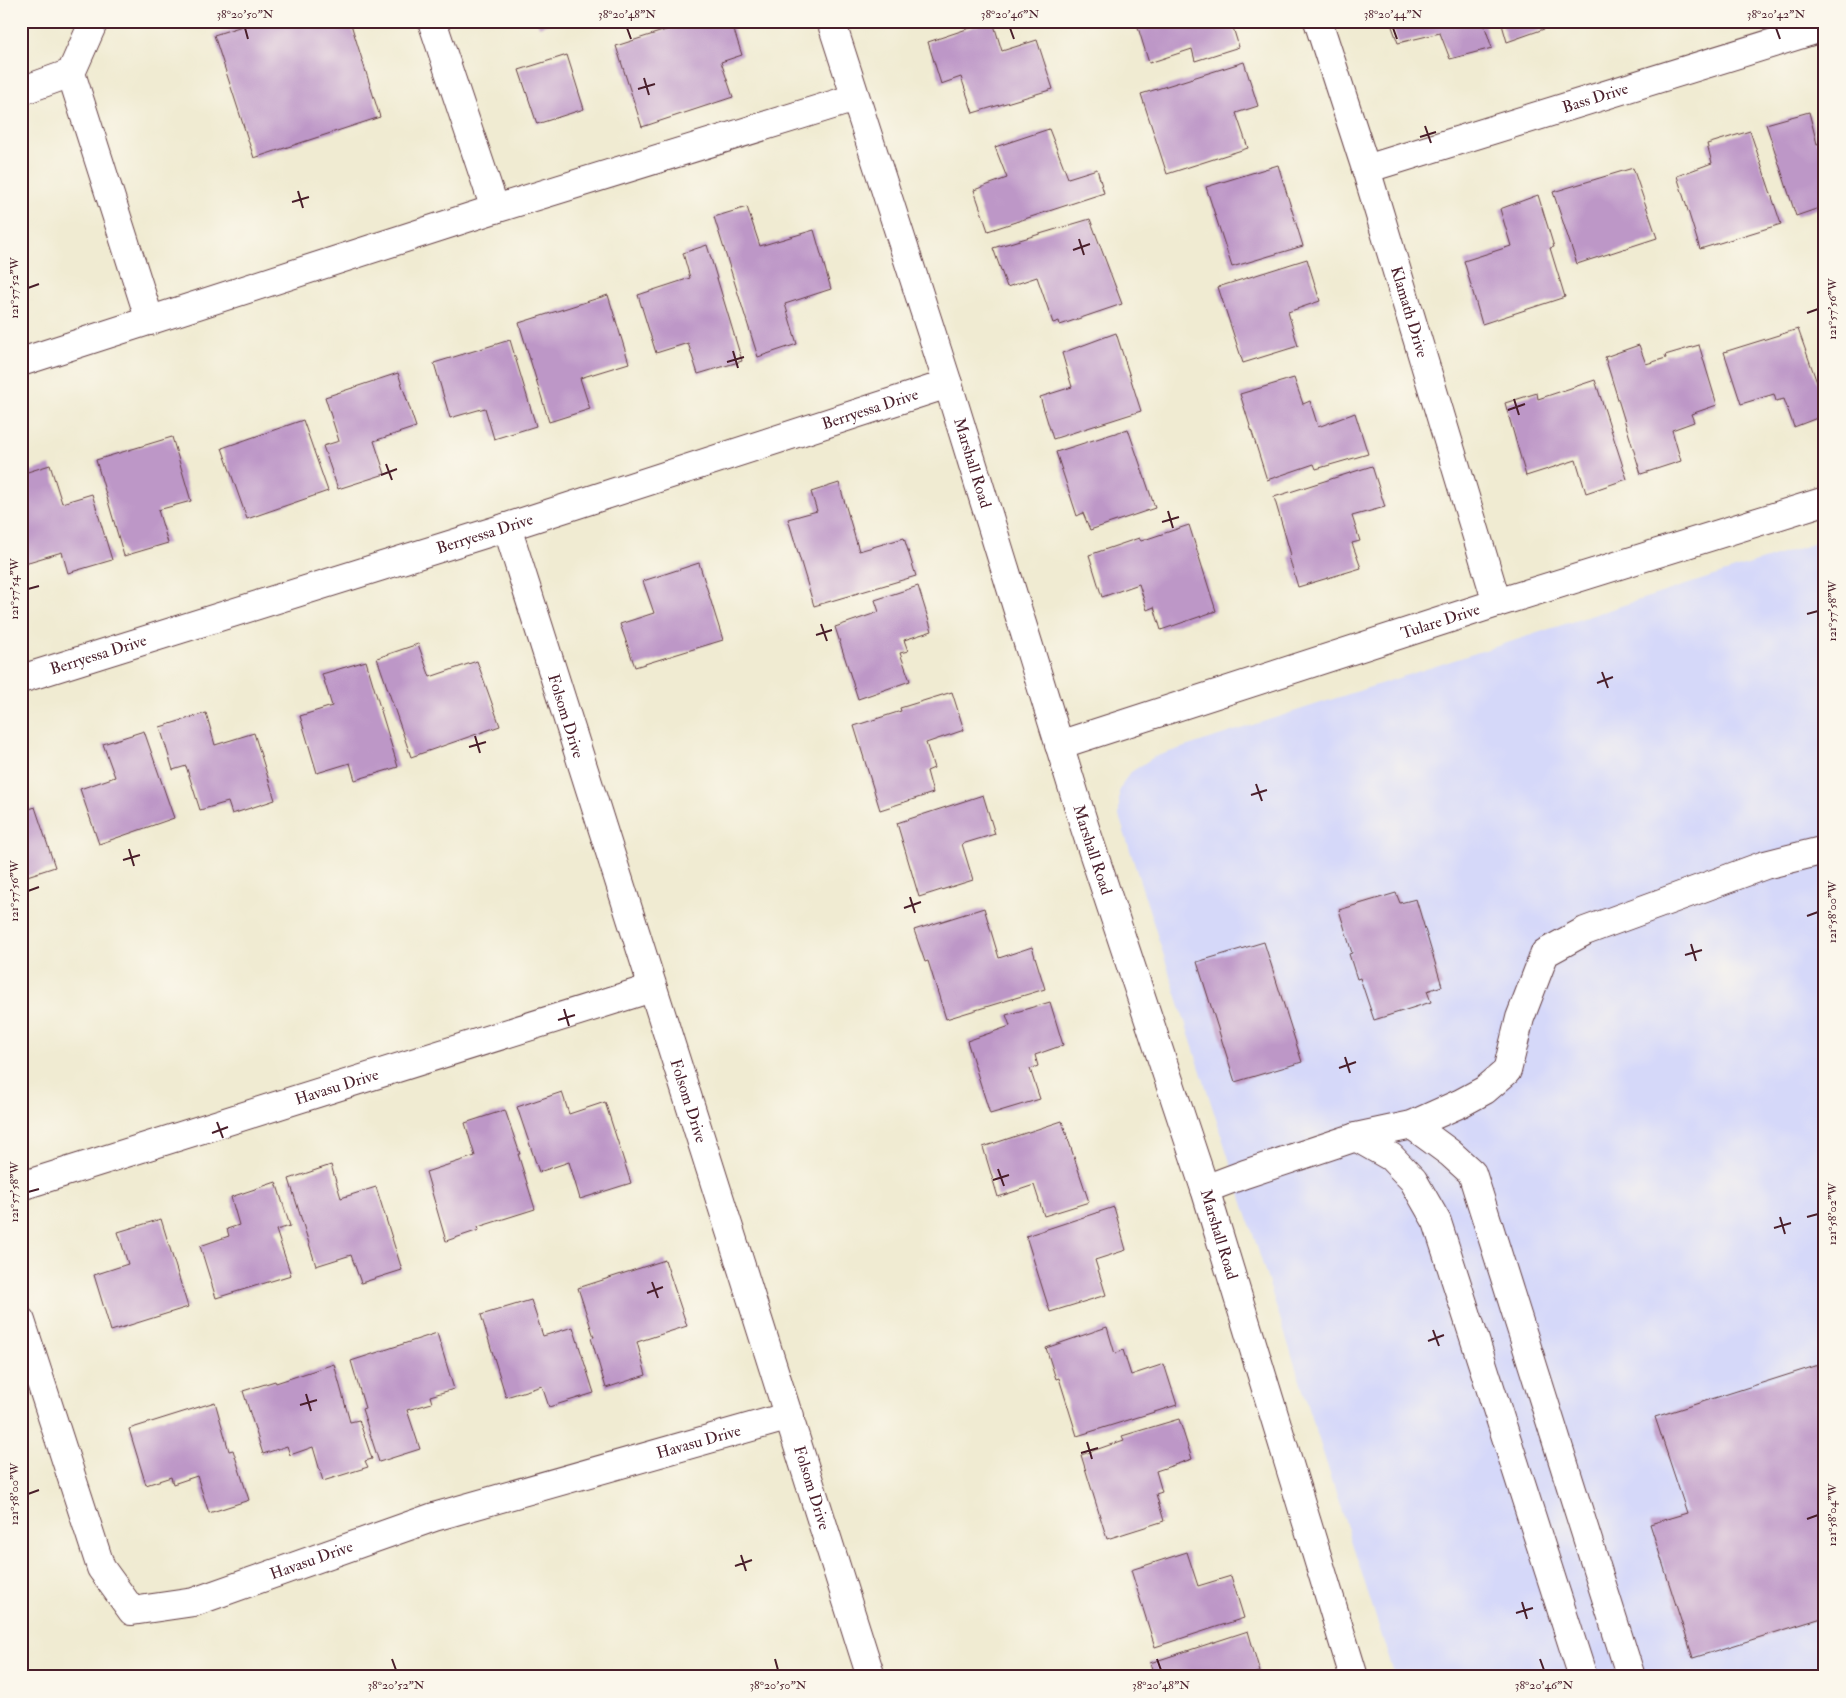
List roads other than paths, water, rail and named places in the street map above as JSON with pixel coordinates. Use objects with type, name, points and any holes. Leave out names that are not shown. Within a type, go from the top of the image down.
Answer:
[{"type":"street","points":[[94,21],[71,73],[150,321]]},
{"type":"street","points":[[432,21],[495,209]]},
{"type":"street","name":"Marshall Road","points":[[831,21],[948,384],[1059,744],[1205,1189],[1354,1677]]},
{"type":"street","name":"Klamath Drive","points":[[1318,21],[1366,169],[1497,603]]},
{"type":"street","name":"Bass Drive","points":[[1366,169],[1825,27]]},
{"type":"street","points":[[21,91],[71,73]]},
{"type":"street","points":[[21,362],[495,209],[856,98]]},
{"type":"street","name":"Berryessa Drive","points":[[21,679],[507,527],[948,384]]},
{"type":"street","name":"Tulare Drive","points":[[1059,744],[1497,603],[1825,501]]},
{"type":"street","name":"Folsom Drive","points":[[507,527],[652,988],[790,1416],[871,1677]]},
{"type":"street","points":[[1205,1189],[1356,1137],[1412,1125],[1485,1090],[1507,1071],[1520,1018],[1545,953],[1585,931],[1765,865],[1825,850]]},
{"type":"street","name":"Havasu Drive","points":[[21,1186],[652,988]]},
{"type":"street","points":[[1412,1125],[1450,1153],[1472,1173],[1631,1677]]},
{"type":"street","points":[[1356,1137],[1390,1157],[1413,1180],[1437,1222],[1583,1677]]},
{"type":"street","name":"Havasu Drive","points":[[21,1321],[101,1568],[132,1611],[194,1602],[434,1517],[790,1416]]}]
